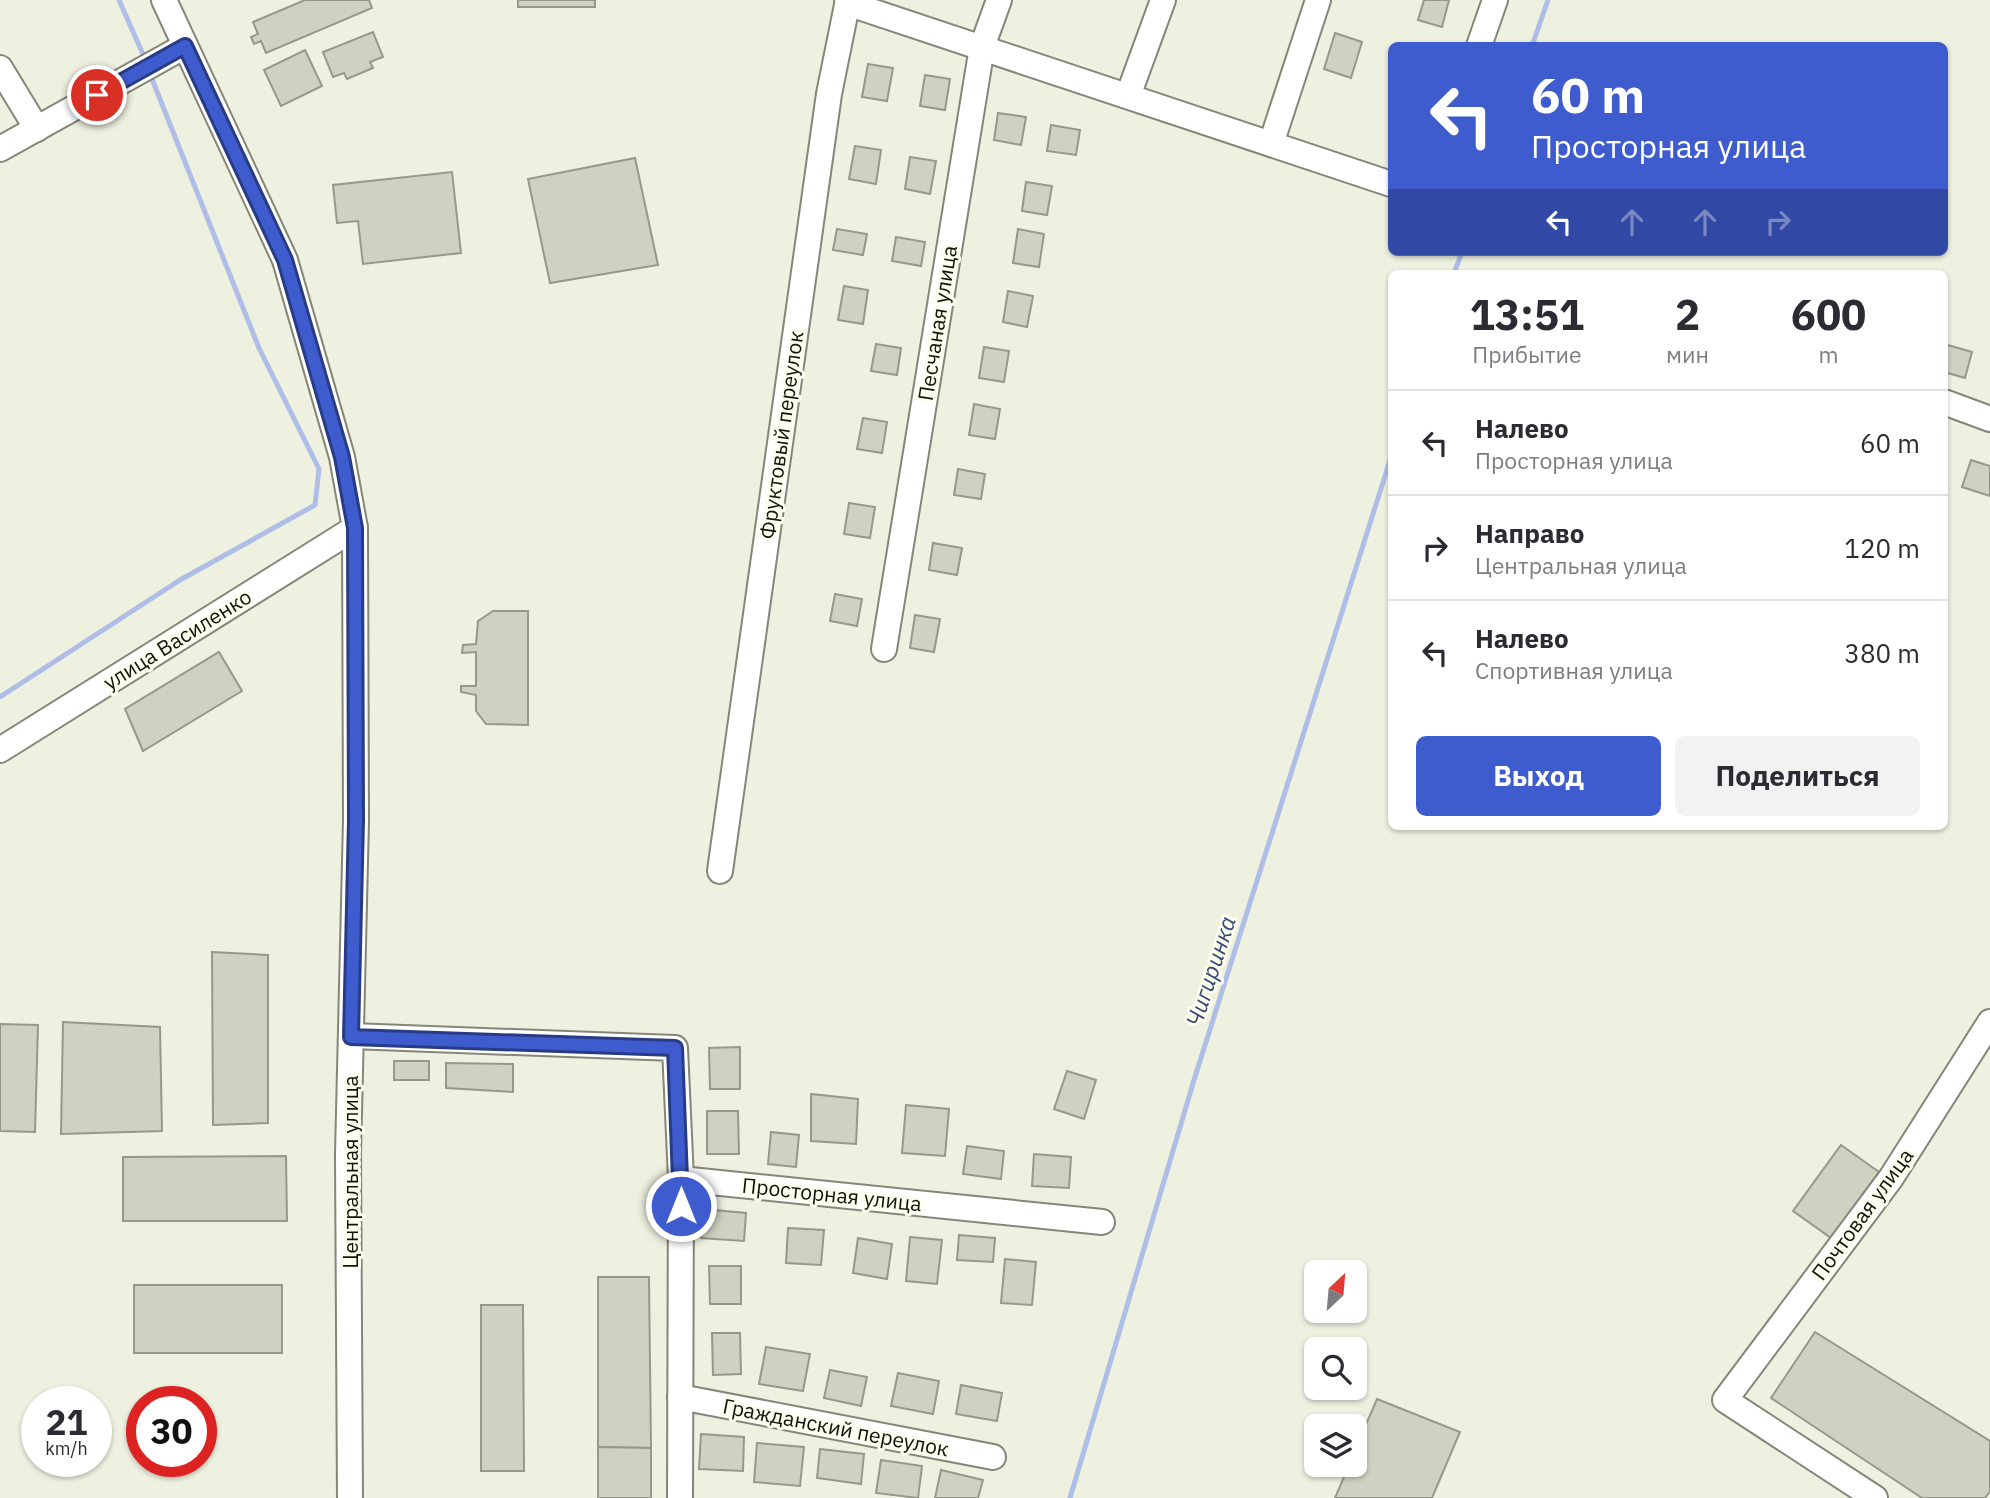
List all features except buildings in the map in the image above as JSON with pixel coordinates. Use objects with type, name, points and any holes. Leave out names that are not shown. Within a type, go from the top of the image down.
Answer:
[{"type":"street","name":"Центральная улица","points":[[164,0],[285,260],[342,457],[355,528],[356,820],[348,1154],[349,1498]]},
{"type":"street","name":"Песчаная улица","points":[[884,649],[982,47],[999,0]]},
{"type":"street","points":[[1128,96],[1163,0]]},
{"type":"street","points":[[1271,144],[1318,0]]},
{"type":"street","points":[[1480,42],[1495,0]]},
{"type":"street","points":[[848,2],[1388,183]]},
{"type":"street","name":"Фруктовый переулок","points":[[720,871],[829,94],[848,2]]},
{"type":"street","points":[[0,149],[185,46]]},
{"type":"street","points":[[0,68],[37,129]]},
{"type":"street","points":[[1948,403],[1990,419]]},
{"type":"street","name":"улица Василенко","points":[[0,750],[355,528]]},
{"type":"street","name":"Почтовая улица","points":[[1875,1498],[1725,1400],[1891,1178],[1990,1022]]},
{"type":"street","points":[[351,1037],[675,1048],[681,1179],[680,1498]]},
{"type":"street","name":"Просторная улица","points":[[681,1179],[1102,1222]]},
{"type":"street","name":"Гражданский переулок","points":[[680,1397],[993,1457]]},
{"type":"waterway","points":[[119,0],[146,61]]},
{"type":"waterway","name":"Чигиринка","points":[[1533,42],[1548,0]]},
{"type":"waterway","points":[[0,697],[180,580],[315,505],[319,469],[259,348],[150,74]]},
{"type":"waterway","name":"Чигиринка","points":[[1455,270],[1460,256]]},
{"type":"waterway","name":"Чигиринка","points":[[1070,1498],[1194,1080],[1388,466]]},
{"type":"route","points":[[97,95],[185,46],[243,164],[285,260],[342,457],[355,528],[356,820],[351,1037],[675,1048],[681,1206]]}]
